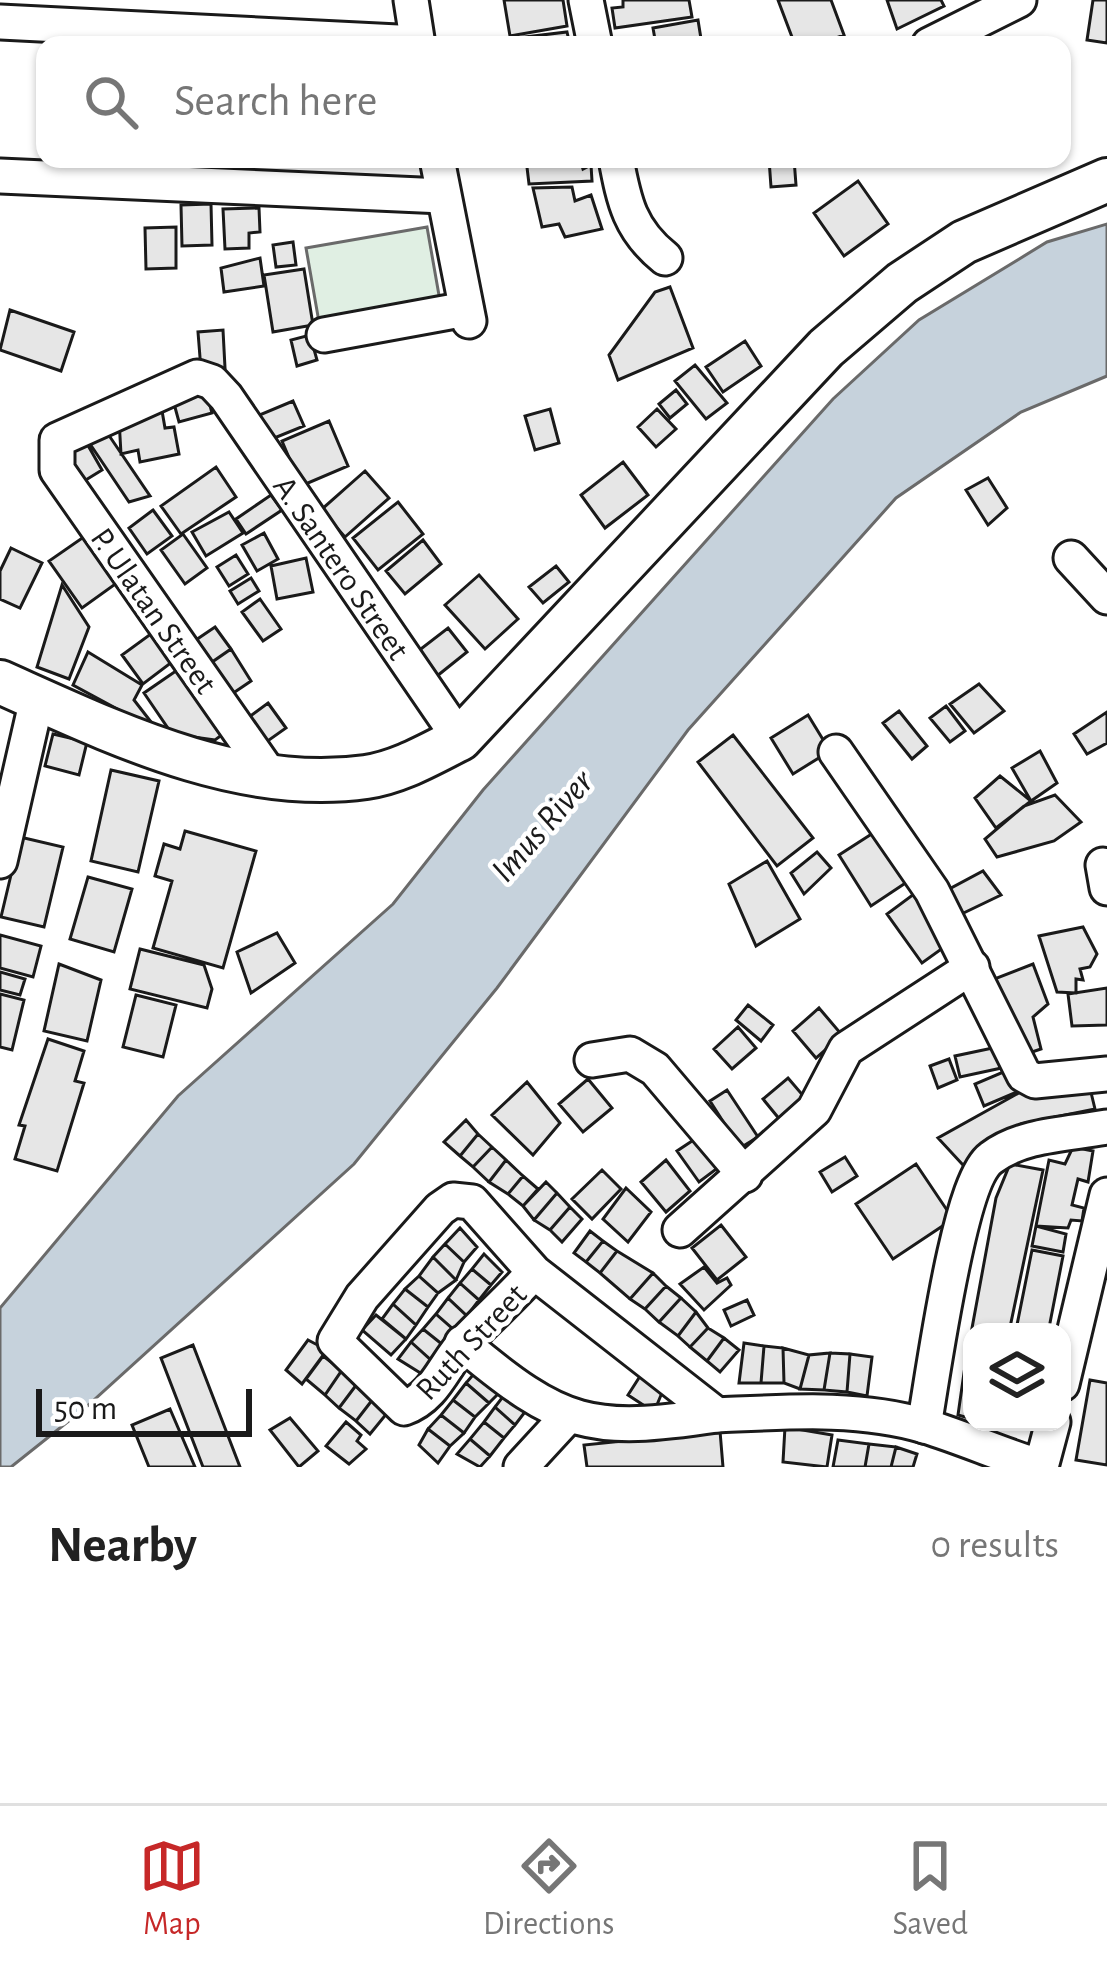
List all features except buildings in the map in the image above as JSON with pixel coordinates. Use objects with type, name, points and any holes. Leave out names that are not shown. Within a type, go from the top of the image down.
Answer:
[{"type":"main road","points":[[19,690],[178,756],[270,775],[364,778],[400,769],[460,739],[826,348],[902,283],[964,242],[1107,180]]},
{"type":"street","points":[[411,0],[417,36]]},
{"type":"street","points":[[586,0],[593,36]]},
{"type":"street","points":[[946,36],[1019,0]]},
{"type":"street","points":[[0,22],[266,36]]},
{"type":"street","points":[[324,335],[467,315],[438,168]]},
{"type":"street","points":[[618,168],[632,222],[640,237],[665,258]]},
{"type":"street","points":[[0,176],[443,196]]},
{"type":"street","name":"P. Ulatan Street","points":[[226,397],[212,382],[197,377],[57,440],[57,470],[270,775]]},
{"type":"street","name":"A. Santero Street","points":[[226,397],[460,739]]},
{"type":"street","points":[[1071,558],[1107,597]]},
{"type":"street","points":[[0,861],[19,690]]},
{"type":"street","points":[[836,752],[920,871],[1024,1075],[1035,1081],[1107,1074]]},
{"type":"street","points":[[680,1230],[814,1110],[846,1048],[972,968]]},
{"type":"street","points":[[592,1060],[630,1054],[655,1069],[745,1175]]},
{"type":"street","points":[[924,1426],[966,1200],[988,1159],[1027,1140],[1107,1127]]},
{"type":"street","points":[[1071,1355],[1101,1257],[1107,1195]]},
{"type":"street","name":"Ruth Street","points":[[453,1200],[472,1202],[534,1272],[463,1343],[437,1384],[404,1408],[334,1341],[362,1298],[453,1200]]},
{"type":"street","points":[[534,1272],[717,1415]]},
{"type":"street","points":[[463,1343],[499,1374],[567,1417],[632,1428],[717,1415],[800,1412],[924,1426],[1041,1467],[1051,1431]]},
{"type":"street","points":[[520,1467],[567,1417]]},
{"type":"green space","points":[[427,227],[440,301],[319,322],[306,248]]},
{"type":"water","name":"Imus River","points":[[1107,224],[1107,376],[1021,412],[896,498],[688,730],[497,988],[354,1164],[85,1408],[11,1467],[0,1467],[0,1308],[178,1096],[393,904],[483,790],[833,399],[919,320],[1047,242]]}]
